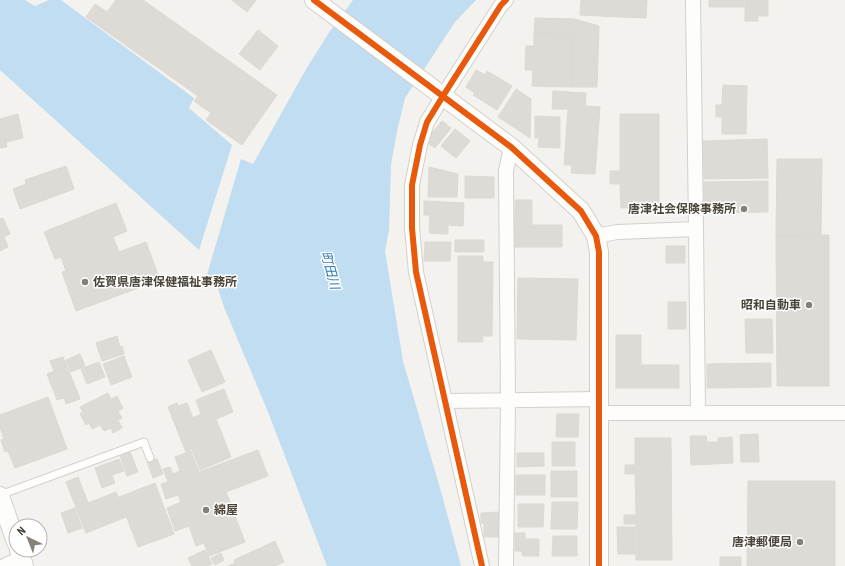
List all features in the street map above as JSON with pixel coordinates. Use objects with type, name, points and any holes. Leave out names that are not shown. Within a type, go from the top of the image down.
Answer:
[{"type":"street","points":[[482,566],[416,272],[412,228],[412,185],[420,145],[437,92],[506,0]]},
{"type":"street","points":[[693,0],[698,413]]},
{"type":"street","points":[[317,2],[511,147],[581,211],[596,236],[599,252],[599,566]]},
{"type":"street","points":[[506,566],[508,400],[506,171],[511,147]]},
{"type":"street","points":[[596,236],[616,232],[696,229]]},
{"type":"street","points":[[445,401],[508,400],[698,413],[845,413]]},
{"type":"street","points":[[0,496],[8,519]]},
{"type":"street","points":[[4,566],[15,558]]},
{"type":"lane","points":[[0,496],[144,442],[150,458]]},
{"type":"water","points":[[0,0],[25,0],[35,6],[49,0],[61,0],[194,98],[189,108],[232,145],[199,250],[0,70]]},
{"type":"water","name":"町田川","points":[[353,0],[476,0],[455,22],[405,98],[391,165],[389,230],[385,251],[403,361],[461,566],[327,566],[268,412],[224,307],[217,286],[206,278],[241,159],[253,164],[305,71],[328,34]]},
{"type":"building","points":[[116,0],[143,0],[277,95],[242,145],[206,120],[211,113],[194,101],[198,96],[86,17],[95,4],[107,12]]},
{"type":"building","points":[[232,0],[256,0],[247,12]]},
{"type":"building","points":[[581,0],[622,0],[621,17],[580,15]]},
{"type":"building","points":[[622,0],[647,0],[646,18],[621,17]]},
{"type":"building","points":[[709,0],[744,0],[744,7],[709,7]]},
{"type":"building","points":[[745,0],[768,0],[768,16],[758,16],[758,21],[745,21]]},
{"type":"building","points":[[535,18],[574,19],[599,26],[597,87],[572,87],[573,35],[534,34]]},
{"type":"building","points":[[258,30],[278,46],[260,70],[239,54]]},
{"type":"building","points":[[534,34],[573,35],[572,87],[532,86],[533,70],[525,70],[526,46],[534,46]]},
{"type":"building","points":[[476,70],[485,75],[487,71],[512,86],[497,110],[473,95],[475,93],[466,87]]},
{"type":"building","points":[[723,85],[747,86],[746,134],[722,134],[722,117],[716,117],[716,105],[722,105]]},
{"type":"building","points":[[516,89],[531,99],[530,138],[498,117]]},
{"type":"building","points":[[553,91],[586,93],[585,106],[600,107],[595,174],[571,173],[572,165],[564,165],[568,109],[552,109]]},
{"type":"building","points":[[18,114],[23,138],[6,142],[7,147],[0,148],[0,119]]},
{"type":"building","points":[[620,114],[659,114],[659,208],[621,208],[620,184],[610,184],[610,171],[620,171]]},
{"type":"building","points":[[535,116],[560,117],[560,148],[538,147],[539,138],[535,138]]},
{"type":"building","points":[[442,121],[451,128],[435,148],[429,144],[432,133]]},
{"type":"building","points":[[455,129],[470,141],[456,158],[441,146]]},
{"type":"building","points":[[767,139],[768,178],[704,179],[703,141]]},
{"type":"building","points":[[777,159],[822,159],[821,235],[776,236]]},
{"type":"building","points":[[66,166],[74,189],[20,209],[13,189],[26,184],[25,180]]},
{"type":"building","points":[[429,167],[458,174],[457,197],[428,197]]},
{"type":"building","points":[[465,176],[494,177],[494,198],[465,198]]},
{"type":"building","points":[[768,181],[768,212],[704,213],[704,182]]},
{"type":"building","points":[[515,200],[532,200],[532,225],[562,225],[562,247],[515,247]]},
{"type":"building","points":[[424,201],[464,203],[463,226],[448,225],[448,234],[429,233],[430,215],[424,215]]},
{"type":"building","points":[[116,203],[127,231],[113,237],[119,252],[146,242],[160,280],[76,311],[62,272],[66,271],[61,257],[55,259],[44,232]]},
{"type":"building","points":[[3,218],[10,234],[4,237],[8,247],[0,251],[0,219]]},
{"type":"building","name":"昭和自動車","points":[[829,235],[829,386],[777,386],[776,236]]},
{"type":"building","points":[[455,240],[484,240],[484,252],[455,252]]},
{"type":"building","points":[[425,242],[451,242],[450,261],[424,261]]},
{"type":"building","points":[[666,246],[685,246],[685,263],[666,263]]},
{"type":"building","points":[[458,256],[483,256],[483,262],[493,262],[492,336],[482,336],[483,342],[458,342]]},
{"type":"building","points":[[518,278],[578,279],[576,340],[517,339]]},
{"type":"building","points":[[668,302],[686,302],[686,329],[668,329]]},
{"type":"building","points":[[745,319],[772,319],[773,353],[746,353]]},
{"type":"building","points":[[616,335],[641,335],[641,365],[679,365],[679,388],[616,388]]},
{"type":"building","points":[[117,336],[124,354],[102,361],[96,343]]},
{"type":"building","points":[[211,350],[225,382],[202,392],[188,360]]},
{"type":"building","points":[[80,354],[85,366],[71,372],[66,360]]},
{"type":"building","points":[[124,356],[132,377],[111,385],[103,364]]},
{"type":"building","points":[[63,357],[67,366],[54,371],[50,361]]},
{"type":"building","points":[[99,362],[105,377],[87,384],[81,369]]},
{"type":"building","points":[[771,363],[771,387],[707,388],[707,364]]},
{"type":"building","points":[[67,366],[80,399],[66,404],[64,398],[57,400],[47,374]]},
{"type":"building","points":[[224,389],[233,412],[216,419],[231,457],[200,470],[192,449],[186,452],[168,407],[177,403],[178,406],[187,403],[193,418],[201,414],[196,400]]},
{"type":"building","points":[[108,393],[111,399],[117,396],[123,408],[118,411],[122,418],[118,420],[122,428],[113,433],[111,428],[104,431],[100,425],[92,429],[89,423],[86,425],[80,414],[83,412],[80,407]]},
{"type":"building","points":[[48,397],[67,449],[15,468],[8,451],[5,452],[1,440],[4,439],[0,427],[0,415]]},
{"type":"building","points":[[557,414],[579,414],[578,437],[556,437]]},
{"type":"building","points":[[758,434],[759,462],[741,462],[740,435]]},
{"type":"building","points":[[690,436],[706,436],[707,442],[718,442],[718,438],[732,437],[733,463],[691,465]]},
{"type":"building","points":[[635,438],[671,438],[672,560],[636,560],[636,524],[624,524],[624,515],[636,515],[635,474],[625,474],[625,465],[635,465]]},
{"type":"building","points":[[552,442],[575,442],[575,466],[552,466]]},
{"type":"building","points":[[258,450],[268,476],[226,492],[245,542],[209,556],[204,543],[196,546],[189,526],[175,531],[167,508],[181,502],[178,495],[166,499],[161,484],[168,482],[163,469],[170,467],[173,474],[180,471],[175,457],[191,451],[199,472]]},
{"type":"building","points":[[130,452],[138,472],[127,476],[120,456]]},
{"type":"building","points":[[517,453],[544,453],[544,466],[517,467]]},
{"type":"building","points":[[119,459],[124,471],[112,475],[115,483],[102,488],[95,468]]},
{"type":"building","points":[[157,459],[163,474],[153,478],[147,462]]},
{"type":"building","points":[[551,471],[577,471],[577,497],[551,497]]},
{"type":"building","points":[[516,475],[545,475],[545,495],[516,495]]},
{"type":"building","points":[[78,477],[88,503],[116,492],[126,517],[86,533],[66,482]]},
{"type":"building","points":[[748,481],[835,481],[835,566],[747,566]]},
{"type":"building","points":[[155,483],[174,534],[138,547],[119,497]]},
{"type":"building","points":[[552,502],[578,502],[577,529],[551,529]]},
{"type":"building","points":[[518,504],[544,504],[543,527],[518,527]]},
{"type":"building","points":[[75,508],[82,528],[68,533],[61,513]]},
{"type":"building","points":[[499,512],[499,537],[484,537],[484,523],[481,523],[481,513]]},
{"type":"building","points":[[617,527],[635,527],[635,554],[618,554]]},
{"type":"building","points":[[515,533],[525,533],[525,539],[539,539],[539,556],[522,556],[522,551],[515,551]]},
{"type":"building","points":[[553,536],[577,536],[577,556],[552,556]]},
{"type":"building","points":[[275,541],[284,562],[275,566],[228,566],[235,563],[234,560]]},
{"type":"building","points":[[205,550],[212,564],[207,566],[192,566],[188,558]]},
{"type":"building","points":[[221,553],[224,560],[215,565],[211,558]]},
{"type":"building","points":[[720,557],[741,557],[741,566],[720,566]]},
{"type":"cycle path","points":[[314,0],[511,147],[581,211],[596,236],[599,252],[599,566]]},
{"type":"cycle path","points":[[482,566],[416,272],[412,228],[412,185],[420,145],[427,122],[501,5],[506,0]]},
{"type":"place","name":"唐津社会保険事務所","points":[[744,209]]},
{"type":"place","name":"佐賀県唐津保健福祉事務所","points":[[85,282]]},
{"type":"place","name":"昭和自動車","points":[[809,305]]},
{"type":"place","name":"綿屋","points":[[206,510]]},
{"type":"place","name":"唐津郵便局","points":[[800,542]]}]
